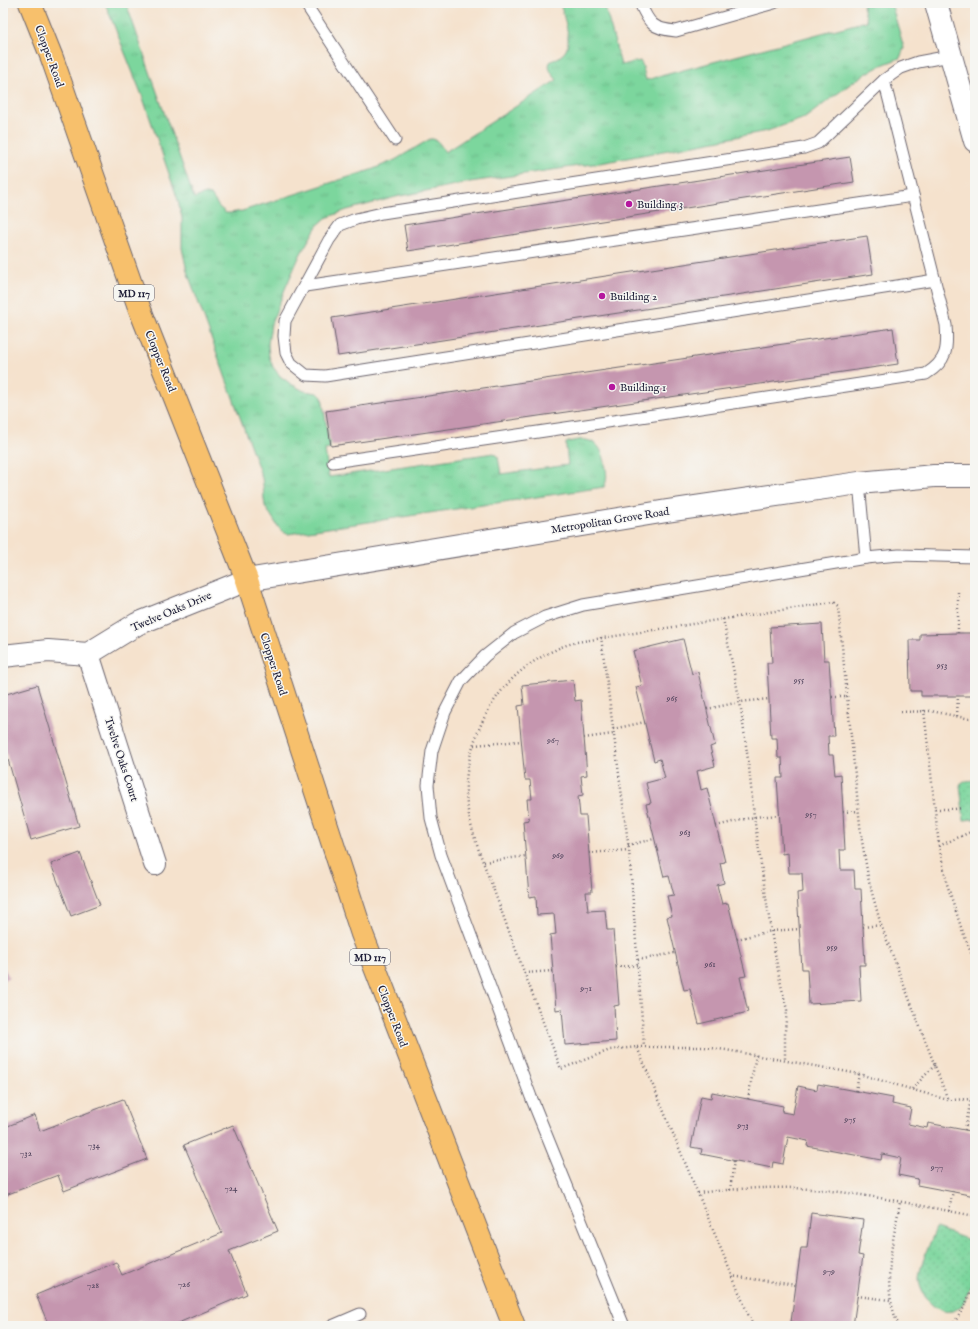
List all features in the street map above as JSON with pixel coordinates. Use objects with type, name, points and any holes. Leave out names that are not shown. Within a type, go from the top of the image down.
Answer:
[{"type":"main road","name":"Clopper Road","points":[[30,3],[52,58],[139,307],[247,580],[362,934],[514,1326]]},
{"type":"street","points":[[936,3],[975,140]]},
{"type":"street","name":"Metropolitan Grove Road","points":[[247,580],[660,512],[859,483],[934,476],[975,476]]},
{"type":"street","name":"Twelve Oaks Drive","points":[[88,654],[137,624],[247,580]]},
{"type":"street","points":[[3,656],[48,652],[88,654]]},
{"type":"street","name":"Twelve Oaks Court","points":[[88,654],[155,864]]},
{"type":"lane","points":[[305,3],[396,140]]},
{"type":"lane","points":[[640,3],[647,19],[661,30],[676,31],[774,3]]},
{"type":"lane","points":[[935,280],[325,376],[306,375],[291,363],[286,353],[284,336],[285,321],[329,240],[340,225],[356,219],[382,213],[804,148],[818,143],[884,80],[901,68],[918,62],[950,56]]},
{"type":"lane","points":[[333,462],[646,417],[926,374],[936,368],[945,354],[947,340],[946,325],[884,80]]},
{"type":"lane","points":[[305,286],[913,196]]},
{"type":"lane","points":[[859,483],[866,558]]},
{"type":"lane","points":[[624,1326],[531,1097],[441,855],[431,818],[428,785],[432,751],[445,712],[461,681],[485,656],[514,633],[545,616],[583,605],[866,558],[899,555],[975,556]]},
{"type":"lane","points":[[332,1326],[360,1314]]},
{"type":"path","points":[[958,592],[958,633]]},
{"type":"path","points":[[948,1100],[881,925],[869,882],[861,835],[838,606],[833,602],[601,637],[578,642],[556,649],[538,659],[507,683],[486,714],[474,745],[467,773],[466,794],[469,815],[484,862],[524,973],[561,1069],[610,1050],[644,1046],[704,1047],[859,1074],[948,1100],[975,1100]]},
{"type":"path","points":[[723,619],[740,702],[754,817],[771,931],[787,1010],[785,1061]]},
{"type":"path","points":[[601,637],[629,850],[644,1046]]},
{"type":"path","points":[[957,716],[958,696]]},
{"type":"path","points":[[832,697],[847,697]]},
{"type":"path","points":[[707,709],[740,702],[769,700]]},
{"type":"path","points":[[924,710],[939,846],[947,884],[961,928],[975,963]]},
{"type":"path","points":[[901,712],[924,710],[975,720]]},
{"type":"path","points":[[613,729],[645,722]]},
{"type":"path","points":[[584,738],[614,734]]},
{"type":"path","points":[[474,745],[521,741]]},
{"type":"path","points":[[935,809],[962,808]]},
{"type":"path","points":[[843,812],[859,811]]},
{"type":"path","points":[[716,826],[754,817],[780,815]]},
{"type":"path","points":[[939,846],[975,830]]},
{"type":"path","points":[[628,844],[654,838]]},
{"type":"path","points":[[589,853],[629,850]]},
{"type":"path","points":[[484,862],[526,856]]},
{"type":"path","points":[[863,926],[881,925]]},
{"type":"path","points":[[737,939],[771,931],[799,929]]},
{"type":"path","points":[[638,960],[675,953]]},
{"type":"path","points":[[616,967],[638,965]]},
{"type":"path","points":[[524,973],[553,971]]},
{"type":"path","points":[[637,1047],[753,1326]]},
{"type":"path","points":[[748,1099],[756,1055]]},
{"type":"path","points":[[912,1089],[935,1065]]},
{"type":"path","points":[[856,1091],[859,1074]]},
{"type":"path","points":[[965,1130],[971,1099],[975,1096]]},
{"type":"path","points":[[730,1190],[734,1161]]},
{"type":"path","points":[[698,1193],[730,1190],[794,1188],[830,1191],[975,1216]]},
{"type":"path","points":[[949,1211],[952,1192]]},
{"type":"path","points":[[899,1326],[890,1300],[888,1280],[889,1265],[900,1202]]},
{"type":"path","points":[[731,1276],[796,1285]]},
{"type":"path","points":[[952,1326],[965,1306],[975,1280]]},
{"type":"path","points":[[858,1296],[890,1300]]},
{"type":"green space","points":[[105,3],[126,3],[194,198],[206,194],[211,195],[219,207],[226,213],[242,211],[371,170],[395,160],[430,139],[437,141],[445,152],[557,80],[552,74],[549,65],[550,62],[564,53],[568,42],[567,29],[560,3],[604,3],[621,65],[640,61],[646,80],[867,21],[863,6],[864,3],[891,3],[904,48],[900,58],[867,73],[805,118],[767,131],[606,162],[470,182],[396,197],[347,210],[326,218],[317,226],[300,255],[271,324],[268,344],[269,356],[273,367],[280,376],[304,391],[318,393],[322,397],[330,449],[325,450],[329,477],[494,453],[498,457],[501,474],[568,465],[566,443],[571,441],[586,440],[591,441],[599,447],[602,452],[605,463],[606,483],[604,487],[288,534],[280,530],[265,506],[262,478],[187,271],[182,248],[182,218],[178,200],[143,98]]},
{"type":"green space","points":[[975,780],[975,819],[964,820],[960,785],[966,781]]},
{"type":"green space","points":[[936,1228],[975,1242],[975,1270],[971,1283],[962,1304],[953,1311],[939,1309],[933,1305],[923,1293],[920,1285],[919,1278],[921,1267]]},
{"type":"building","name":"Building 3","points":[[850,157],[854,182],[408,251],[404,225]]},
{"type":"building","name":"Building 2","points":[[867,236],[873,274],[338,356],[332,318]]},
{"type":"building","name":"Building 1","points":[[893,328],[898,364],[331,446],[326,411]]},
{"type":"building","points":[[822,624],[824,660],[829,660],[834,736],[828,736],[829,755],[833,755],[835,775],[841,774],[845,850],[839,850],[840,870],[854,870],[855,889],[861,889],[865,965],[859,965],[861,1001],[809,1004],[807,969],[802,969],[797,893],[803,892],[802,873],[789,873],[788,853],[782,854],[777,778],[783,778],[782,758],[778,758],[777,738],[771,738],[767,663],[772,663],[770,627]]},
{"type":"building","points":[[975,633],[975,696],[921,696],[921,691],[910,691],[909,640],[920,640],[920,634]]},
{"type":"building","points":[[683,639],[692,674],[698,672],[715,745],[710,747],[715,766],[697,771],[701,790],[707,788],[725,862],[720,863],[724,883],[717,885],[722,904],[728,903],[746,976],[740,977],[748,1012],[699,1024],[690,989],[684,990],[667,917],[672,916],[667,896],[674,895],[669,876],[664,877],[646,804],[651,803],[646,783],[665,778],[660,759],[654,761],[636,687],[642,686],[633,651]]},
{"type":"building","points":[[573,680],[575,701],[581,700],[587,775],[581,776],[583,795],[578,796],[580,816],[586,816],[592,892],[586,892],[588,911],[605,910],[607,930],[613,930],[619,1005],[614,1006],[616,1041],[565,1045],[562,1009],[556,1010],[550,935],[556,934],[554,914],[537,915],[536,896],[529,897],[523,821],[529,820],[527,799],[532,799],[530,780],[525,780],[518,706],[524,705],[522,685]]},
{"type":"building","points":[[37,685],[79,826],[31,840],[3,742],[3,695]]},
{"type":"building","points":[[80,853],[100,905],[71,916],[51,864]]},
{"type":"building","points":[[3,966],[9,977],[3,981]]},
{"type":"building","points":[[818,1084],[893,1098],[892,1104],[911,1108],[908,1124],[927,1128],[928,1123],[975,1132],[975,1196],[917,1185],[918,1179],[898,1175],[901,1158],[882,1154],[881,1160],[807,1146],[808,1141],[788,1137],[783,1164],[773,1162],[772,1168],[701,1154],[702,1149],[691,1147],[701,1096],[711,1098],[712,1092],[783,1106],[782,1112],[793,1114],[798,1086],[817,1090]]},
{"type":"building","points":[[123,1099],[147,1159],[64,1191],[58,1175],[3,1196],[3,1128],[35,1115],[40,1131]]},
{"type":"building","points":[[233,1125],[278,1231],[229,1251],[247,1294],[171,1326],[143,1326],[141,1321],[130,1326],[49,1326],[36,1295],[116,1262],[122,1275],[222,1233],[184,1145]]},
{"type":"building","points":[[811,1213],[863,1220],[858,1255],[863,1256],[853,1326],[796,1326],[797,1323],[791,1322],[801,1248],[807,1248]]},
{"type":"place","name":"Building 3","points":[[629,204]]},
{"type":"place","name":"Building 2","points":[[602,296]]},
{"type":"place","name":"Building 1","points":[[612,387]]}]
